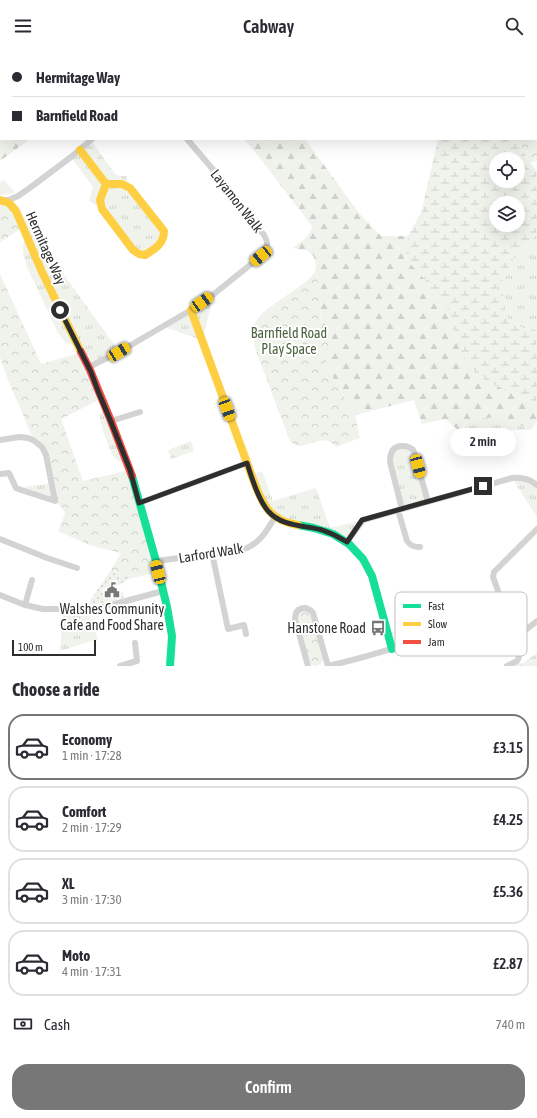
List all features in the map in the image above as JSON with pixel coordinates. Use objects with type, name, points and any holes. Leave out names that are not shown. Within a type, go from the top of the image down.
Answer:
[{"type":"street","points":[[1,200],[9,200],[18,196],[80,150],[91,140]]},
{"type":"street","name":"Layamon Walk","points":[[89,367],[119,352],[191,310],[214,294],[261,256],[268,245],[264,235],[241,204],[188,140]]},
{"type":"street","points":[[80,150],[106,184]]},
{"type":"street","points":[[106,184],[126,184],[130,188],[164,231],[165,237],[161,244],[145,255],[139,254],[133,250],[102,209],[100,200],[106,184]]},
{"type":"street","name":"Hermitage Way","points":[[1,200],[9,203],[16,211],[42,272],[89,367],[130,470],[156,561],[167,607],[172,636],[170,666]]},
{"type":"street","points":[[191,310],[247,463],[268,512],[275,518],[293,525],[329,532],[347,542],[355,549],[362,557],[372,576],[392,650]]},
{"type":"street","points":[[111,422],[140,412]]},
{"type":"street","points":[[0,440],[19,437],[28,438],[33,440],[42,448],[46,455],[55,501],[16,488],[9,473],[0,474]]},
{"type":"street","points":[[420,547],[414,547],[407,541],[400,510],[390,462],[390,456],[393,449],[398,446],[412,448],[428,502]]},
{"type":"street","points":[[139,503],[247,463]]},
{"type":"street","points":[[347,542],[362,520],[512,478],[520,477],[537,485]]},
{"type":"street","name":"Larford Walk","points":[[156,561],[243,549],[252,546],[264,536],[275,518]]},
{"type":"street","points":[[498,592],[493,577],[494,572],[537,529]]},
{"type":"street","points":[[0,539],[47,558],[77,568]]},
{"type":"street","points":[[212,553],[228,629],[244,625],[246,634]]},
{"type":"street","points":[[25,605],[32,580]]},
{"type":"street","points":[[0,595],[25,605],[43,609],[96,608],[163,591]]},
{"type":"street","points":[[308,666],[295,616],[297,611],[303,608],[311,611],[314,616],[328,666],[344,664],[395,649]]},
{"type":"street","points":[[527,629],[537,621]]},
{"type":"street","points":[[120,666],[137,661],[135,643]]},
{"type":"street","points":[[507,666],[518,661],[519,656]]},
{"type":"green space","points":[[0,140],[29,140],[0,161]]},
{"type":"green space","points":[[91,140],[115,174],[127,176],[126,184],[164,231],[161,244],[139,254],[102,209],[89,201],[93,187],[71,157]]},
{"type":"green space","points":[[245,140],[306,140],[359,213],[381,236],[408,236],[405,259],[419,272],[449,311],[460,351],[475,373],[490,383],[537,404],[537,421],[531,430],[517,423],[498,419],[480,418],[472,419],[466,423],[462,427],[458,436],[457,429],[445,419],[422,424],[414,400],[355,415],[331,374],[323,352],[332,342],[320,326],[321,295],[315,272],[315,260],[313,255],[306,250],[292,248],[310,233],[312,226]]},
{"type":"green space","points":[[438,140],[517,140],[524,152],[489,152],[489,188],[525,188],[525,154],[537,172],[537,234],[512,261],[502,282],[506,317],[522,328],[537,330],[537,404],[490,383],[475,373],[460,351],[449,311],[419,272],[405,259],[408,236],[421,213]]},
{"type":"green space","points":[[517,140],[537,140],[537,161],[530,162]]},
{"type":"green space","points":[[4,180],[15,192],[0,195],[0,182]]},
{"type":"green space","points":[[0,200],[9,203],[21,229],[0,242]]},
{"type":"green space","points":[[17,207],[119,351],[89,367],[76,344],[71,345],[64,341],[58,333],[27,267],[23,254],[23,245],[26,235]]},
{"type":"green space","points":[[537,234],[537,330],[522,328],[506,317],[502,282],[512,261]]},
{"type":"green space","name":"Barnfield Road Play Space","points":[[315,272],[321,295],[320,326],[332,342],[323,352],[331,374],[355,415],[360,438],[336,447],[330,442],[324,441],[318,441],[300,446],[295,445],[290,441],[256,351],[253,338],[254,326],[264,312],[301,285]]},
{"type":"green space","points":[[0,274],[41,364],[80,353],[101,399],[61,419],[83,481],[130,470],[158,572],[128,579],[111,570],[121,553],[89,545],[58,531],[65,514],[63,509],[55,501],[46,455],[32,436],[8,380],[0,357]]},
{"type":"green space","points":[[214,295],[202,340],[164,327]]},
{"type":"green space","points":[[105,407],[128,464],[120,462],[116,459],[108,444],[100,418]]},
{"type":"green space","points":[[489,417],[516,422],[531,430],[511,430],[461,443],[458,436],[470,420]]},
{"type":"green space","points":[[191,441],[194,451],[171,459],[168,450]]},
{"type":"green space","points":[[393,449],[412,449],[428,502],[402,509],[390,462]]},
{"type":"green space","points":[[262,471],[273,501],[316,488],[330,528],[363,520],[347,542],[275,517],[251,475]]},
{"type":"green space","points":[[512,478],[537,485],[537,517]]},
{"type":"green space","points":[[53,483],[55,501],[16,488]]},
{"type":"green space","points":[[111,570],[128,579],[121,584],[102,589],[103,596],[123,591],[124,598],[86,606]]},
{"type":"green space","points":[[305,610],[310,613],[323,658],[322,663],[316,666],[312,665],[310,662],[297,618],[298,613]]},
{"type":"green space","points":[[88,612],[98,639],[60,651],[63,613]]},
{"type":"green space","points":[[537,653],[537,666],[507,666],[523,663]]},
{"type":"traffic: fast","points":[[132,476],[156,561],[167,607],[172,636],[170,666]]},
{"type":"traffic: fast","points":[[298,525],[333,534],[349,544],[363,559],[372,576],[392,649]]},
{"type":"traffic: slow","points":[[80,150],[106,184],[122,184],[130,188],[164,231],[164,236],[161,243],[145,255],[139,254],[133,250],[102,209],[100,200],[106,184]]},
{"type":"traffic: slow","points":[[0,200],[9,203],[16,211],[42,272],[81,352]]},
{"type":"traffic: slow","points":[[191,310],[261,498],[269,511],[275,516],[281,520],[298,525]]},
{"type":"traffic: jam","points":[[81,352],[111,421],[132,476]]},
{"type":"place","name":"Walshes Community Cafe and Food Share","points":[[112,590]]},
{"type":"place","name":"Hanstone Road","points":[[378,628]]},
{"type":"route","points":[[60,310],[91,372],[130,470],[139,503],[247,463],[260,498],[268,512],[281,521],[293,525],[329,532],[347,542],[362,520],[483,486]]}]
